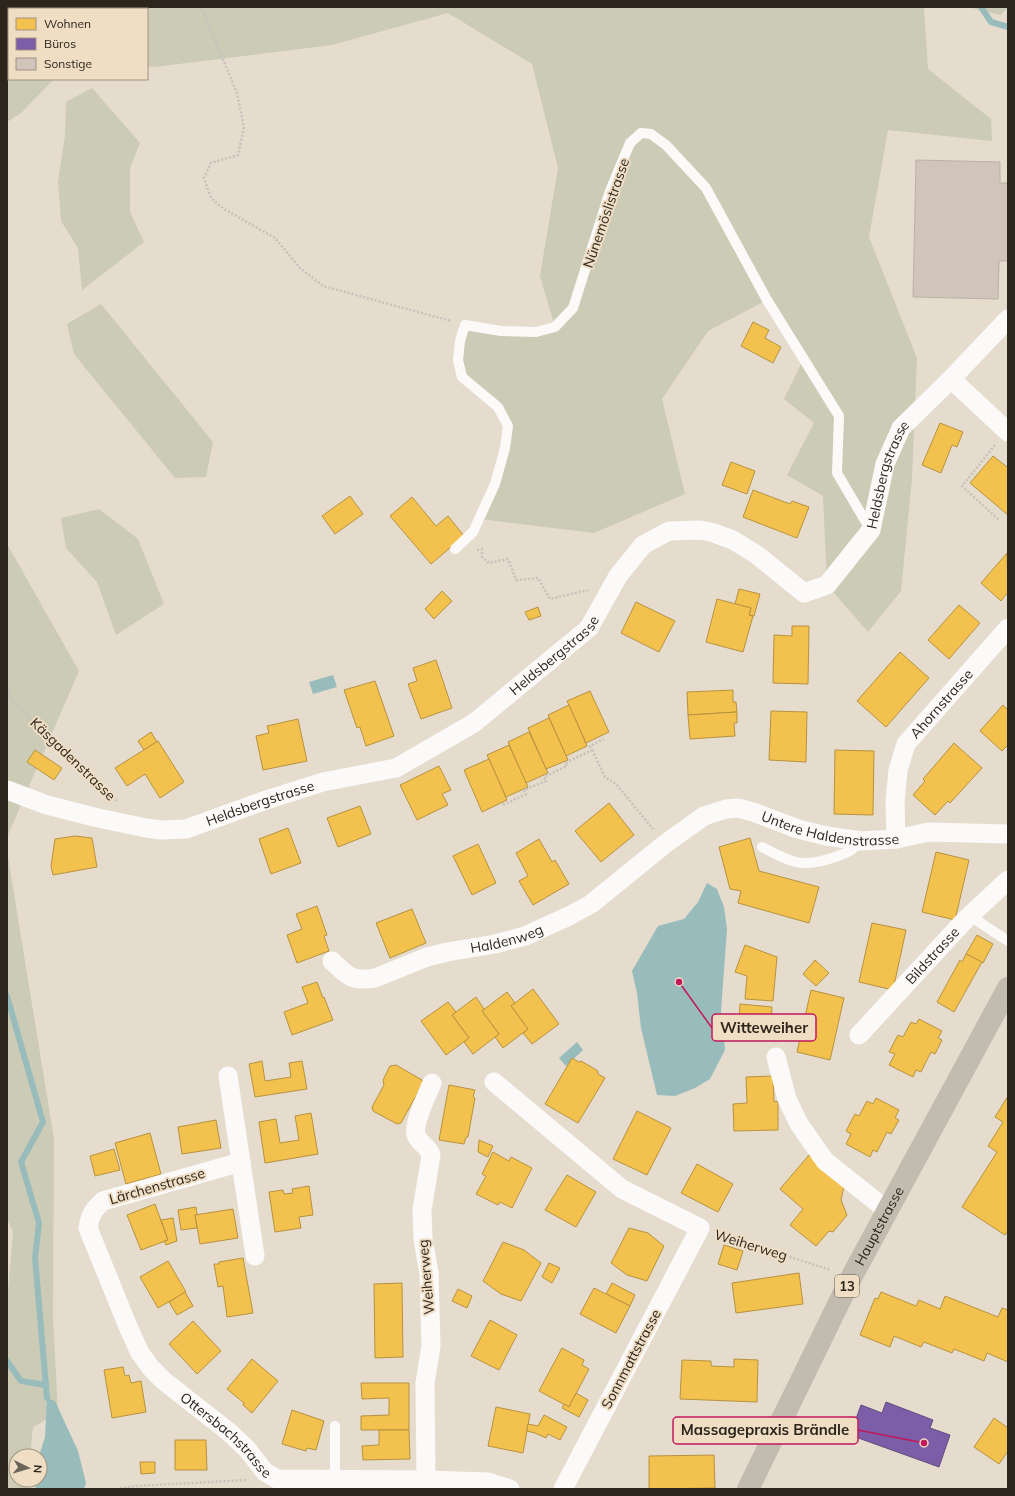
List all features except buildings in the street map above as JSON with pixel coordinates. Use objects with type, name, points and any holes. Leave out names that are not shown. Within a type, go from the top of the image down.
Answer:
[{"type":"main road","name":"Hauptstrasse","points":[[748,1489],[852,1276],[1008,988]]},
{"type":"street","name":"Heldsbergstrasse","points":[[7,790],[46,805],[98,818],[146,828],[161,830],[186,830],[263,801],[323,782],[396,768],[474,723],[589,628],[618,576],[643,545],[669,531],[700,530],[711,532],[733,540],[757,555],[804,593],[827,585],[871,530],[885,464],[901,428],[951,379],[1008,319]]},
{"type":"street","points":[[951,379],[1007,431]]},
{"type":"street","name":"Ahornstrasse","points":[[896,839],[895,802],[898,770],[906,744],[1008,628]]},
{"type":"street","name":"Untere Haldenstrasse","points":[[664,844],[704,816],[726,809],[738,808],[798,829],[826,836],[861,841],[896,839],[929,832],[1008,834]]},
{"type":"street","name":"Haldenweg","points":[[332,962],[347,976],[355,979],[366,980],[434,956],[495,944],[525,936],[591,904],[664,844]]},
{"type":"street","name":"Bildstrasse","points":[[859,1035],[970,916],[1008,880]]},
{"type":"street","points":[[776,1057],[787,1100],[799,1124],[825,1161],[888,1211]]},
{"type":"street","points":[[228,1076],[255,1256]]},
{"type":"street","name":"Weiherweg","points":[[494,1082],[622,1189],[700,1228]]},
{"type":"street","name":"Weiherweg","points":[[426,1480],[425,1384],[430,1346],[429,1274],[423,1239],[422,1210],[431,1155],[430,1150],[416,1136],[416,1131],[417,1122],[432,1083]]},
{"type":"street","name":"Lärchenstrasse","points":[[88,1228],[90,1216],[94,1209],[103,1201],[241,1162]]},
{"type":"street","name":"Ottersbachstrasse","points":[[88,1228],[140,1353],[151,1368],[164,1381],[230,1432],[248,1449],[265,1472],[278,1480],[426,1480],[488,1482],[510,1489]]},
{"type":"street","name":"Sonnmattstrasse","points":[[563,1489],[700,1228]]},
{"type":"lane","name":"Nünemöslistrasse","points":[[465,325],[501,330],[536,332],[555,327],[574,308],[610,191],[630,143],[641,133],[651,134],[666,145],[706,188],[767,300],[839,416],[837,473],[871,530]]},
{"type":"lane","points":[[455,549],[473,532],[495,484],[505,448],[508,426],[498,407],[462,377],[458,360],[460,341],[465,325]]},
{"type":"lane","points":[[762,847],[785,859],[812,864],[852,850],[861,841]]},
{"type":"lane","points":[[970,916],[1008,941]]},
{"type":"lane","points":[[335,1426],[335,1480]]},
{"type":"path","points":[[201,7],[237,93],[244,127],[238,156],[211,163],[204,178],[212,198],[224,209],[275,238],[300,268],[323,286],[465,325]]},
{"type":"path","points":[[999,520],[962,486],[1007,431]]},
{"type":"path","points":[[465,540],[472,551],[482,549],[482,558],[489,562],[508,559],[516,580],[538,578],[550,599],[594,588],[618,576]]},
{"type":"path","name":"Käsgadenstrasse","points":[[7,685],[12,701],[118,802]]},
{"type":"path","points":[[604,739],[590,746],[604,776],[616,784],[648,823]]},
{"type":"path","points":[[503,805],[526,794],[524,790],[546,781],[544,777],[567,766],[565,763],[592,750]]},
{"type":"path","name":"Weiherweg","points":[[700,1228],[832,1270]]},
{"type":"path","points":[[116,1489],[136,1486],[278,1480]]},
{"type":"green space","points":[[7,7],[924,7],[928,69],[991,119],[992,141],[888,130],[869,237],[917,358],[912,479],[901,591],[868,632],[827,585],[823,496],[787,475],[814,423],[784,399],[803,360],[767,300],[708,331],[662,399],[685,494],[594,533],[480,519],[508,426],[498,407],[462,377],[458,360],[465,325],[501,331],[555,327],[540,276],[558,168],[532,64],[448,13],[332,45],[154,67],[148,66],[148,8],[8,8],[8,80],[53,80],[21,113],[7,122]]},
{"type":"green space","points":[[968,7],[1008,7],[1001,15]]},
{"type":"green space","points":[[92,88],[140,143],[130,168],[130,212],[144,242],[82,290],[78,248],[61,221],[58,182],[65,136],[66,102]]},
{"type":"green space","points":[[101,304],[213,442],[206,477],[175,478],[74,354],[67,324]]},
{"type":"green space","points":[[99,509],[138,539],[164,604],[116,635],[97,582],[66,548],[61,518]]},
{"type":"green space","points":[[7,544],[79,671],[7,837]]},
{"type":"green space","points":[[7,851],[54,1139],[53,1317],[58,1413],[33,1427],[31,1448],[8,1448],[8,1488],[26,1489],[7,1489],[7,1291],[13,1232],[7,1219]]},
{"type":"water","points":[[333,675],[337,687],[313,694],[309,682]]},
{"type":"water","points":[[707,883],[717,889],[724,907],[727,929],[721,1011],[725,1050],[710,1079],[695,1088],[675,1096],[657,1095],[641,1028],[637,993],[632,971],[658,926],[684,919],[698,902]]},
{"type":"water","points":[[577,1042],[583,1050],[566,1066],[559,1058]]},
{"type":"water","points":[[47,1398],[55,1401],[78,1451],[86,1483],[84,1489],[36,1489],[48,1488],[48,1448],[42,1448],[45,1437]]},
{"type":"waterway","points":[[981,7],[991,22],[1008,27]]},
{"type":"waterway","points":[[7,996],[43,1122],[21,1162],[39,1223],[35,1258],[47,1398]]},
{"type":"waterway","points":[[7,1361],[21,1381],[46,1385]]},
{"type":"place","name":"Witteweiher","points":[[679,982]]},
{"type":"place","name":"Massagepraxis Brändle","points":[[924,1443]]}]
